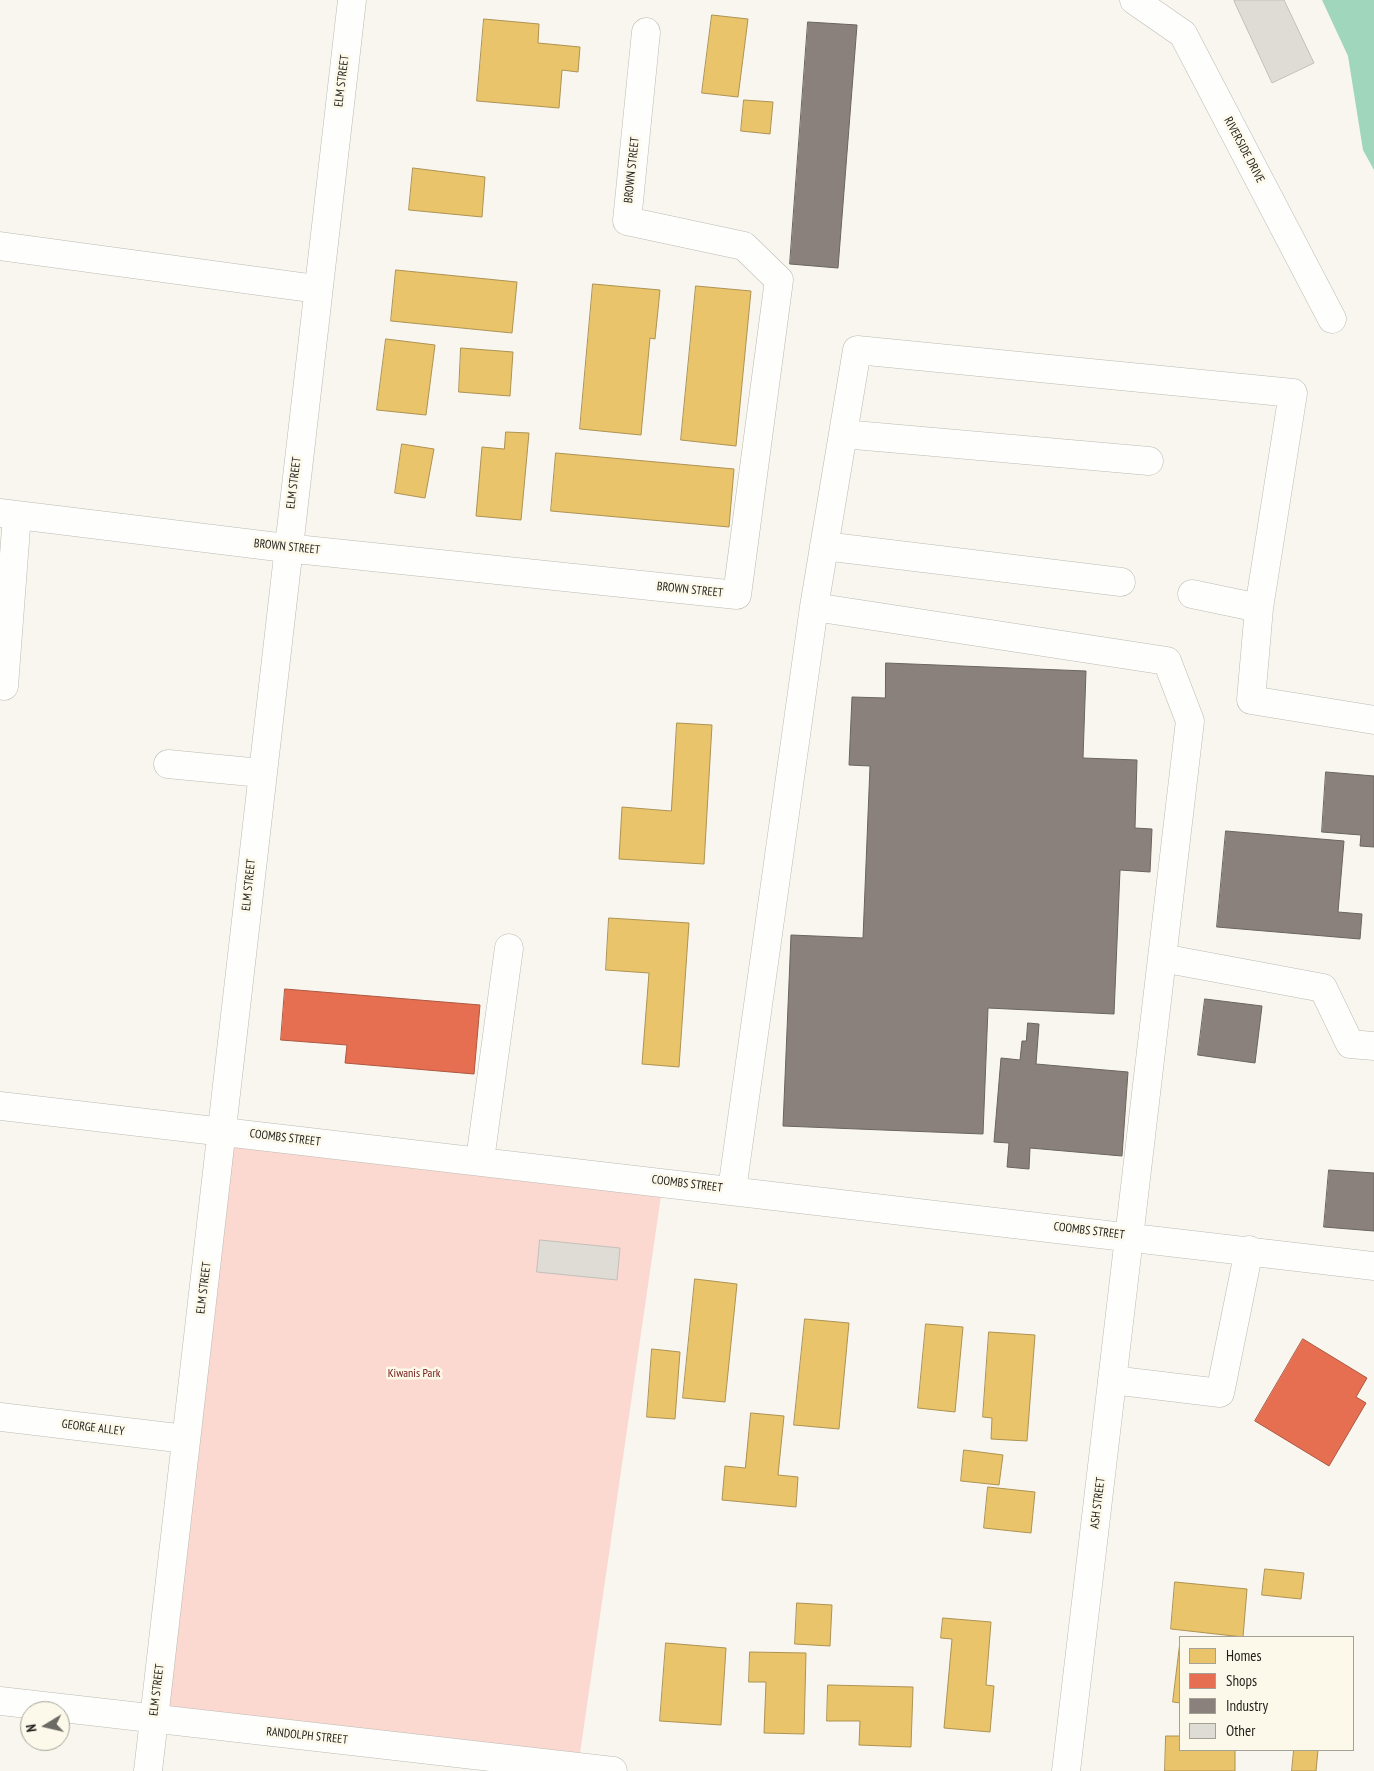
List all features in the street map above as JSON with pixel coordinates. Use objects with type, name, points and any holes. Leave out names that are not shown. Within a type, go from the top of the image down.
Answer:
[{"type":"street","name":"ELM STREET","points":[[148,1771],[222,1131],[286,548],[352,0]]},
{"type":"street","name":"RIVERSIDE DRIVE","points":[[1137,1],[1183,34],[1332,319]]},
{"type":"street","name":"BROWN STREET","points":[[8,514],[286,548],[737,595],[779,280],[744,246],[627,220],[646,32]]},
{"type":"street","points":[[0,246],[317,289]]},
{"type":"street","points":[[732,1190],[814,607],[857,350],[1293,393],[1259,608],[1252,700],[1374,720]]},
{"type":"street","points":[[843,434],[1149,461]]},
{"type":"street","points":[[4,686],[8,514]]},
{"type":"street","points":[[824,546],[1121,582]]},
{"type":"street","points":[[1192,594],[1259,608]]},
{"type":"street","name":"ASH STREET","points":[[814,607],[1167,661],[1190,722],[1066,1771]]},
{"type":"street","points":[[168,764],[261,773]]},
{"type":"street","points":[[480,1160],[508,948]]},
{"type":"street","points":[[1162,958],[1323,988],[1350,1044],[1374,1046]]},
{"type":"street","name":"COOMBS STREET","points":[[0,1106],[480,1160],[1374,1266]]},
{"type":"street","points":[[1112,1380],[1220,1393],[1248,1250]]},
{"type":"street","name":"GEORGE ALLEY","points":[[0,1417],[186,1439]]},
{"type":"street","name":"RANDOLPH STREET","points":[[0,1700],[613,1771]]},
{"type":"green space","name":"Kiwanis Park","points":[[222,1131],[663,1182],[578,1767],[154,1719]]},
{"type":"shaded area","points":[[1322,0],[1374,0],[1374,170],[1363,150],[1348,56]]},
{"type":"building: Homes","points":[[712,15],[748,19],[738,97],[702,93]]},
{"type":"building: Homes","points":[[484,19],[539,24],[538,43],[580,47],[578,72],[562,70],[559,108],[477,101]]},
{"type":"building: Homes","points":[[744,100],[773,102],[770,134],[741,131]]},
{"type":"building: Homes","points":[[413,168],[485,177],[482,217],[409,210]]},
{"type":"building: Homes","points":[[396,270],[517,282],[512,333],[391,321]]},
{"type":"building: Homes","points":[[593,284],[660,290],[655,339],[650,338],[641,435],[580,429]]},
{"type":"building: Homes","points":[[696,286],[751,291],[736,446],[681,440]]},
{"type":"building: Homes","points":[[386,339],[435,345],[426,415],[377,410]]},
{"type":"building: Homes","points":[[461,348],[513,352],[510,396],[459,392]]},
{"type":"building: Homes","points":[[506,432],[529,433],[521,520],[476,516],[482,447],[504,449]]},
{"type":"building: Homes","points":[[402,444],[434,449],[425,498],[395,493]]},
{"type":"building: Homes","points":[[556,453],[734,469],[729,527],[551,511]]},
{"type":"building: Homes","points":[[677,723],[712,725],[704,864],[619,859],[622,807],[671,811]]},
{"type":"building: Homes","points":[[609,918],[689,923],[679,1067],[642,1064],[649,973],[606,970]]},
{"type":"building: Homes","points":[[695,1279],[737,1284],[725,1402],[683,1398]]},
{"type":"building: Homes","points":[[805,1319],[849,1323],[839,1429],[794,1425]]},
{"type":"building: Homes","points":[[926,1324],[963,1327],[955,1412],[918,1408]]},
{"type":"building: Homes","points":[[989,1332],[1035,1335],[1027,1441],[991,1439],[992,1418],[983,1417]]},
{"type":"building: Homes","points":[[652,1349],[680,1352],[675,1419],[647,1417]]},
{"type":"building: Homes","points":[[751,1413],[784,1416],[778,1475],[798,1477],[796,1507],[722,1500],[725,1466],[745,1468]]},
{"type":"building: Homes","points":[[964,1450],[1003,1455],[999,1485],[961,1481]]},
{"type":"building: Homes","points":[[988,1487],[1035,1492],[1031,1533],[984,1528]]},
{"type":"building: Homes","points":[[1265,1569],[1304,1573],[1301,1599],[1262,1595]]},
{"type":"building: Homes","points":[[1175,1582],[1247,1589],[1243,1636],[1171,1629]]},
{"type":"building: Homes","points":[[797,1603],[832,1605],[830,1646],[795,1644]]},
{"type":"building: Homes","points":[[943,1618],[991,1622],[986,1685],[994,1686],[990,1732],[944,1728],[952,1639],[941,1638]]},
{"type":"building: Homes","points":[[666,1643],[726,1648],[721,1725],[660,1721]]},
{"type":"building: Homes","points":[[1179,1651],[1179,1703],[1173,1702]]},
{"type":"building: Homes","points":[[750,1652],[806,1653],[804,1734],[764,1733],[766,1682],[749,1682]]},
{"type":"building: Homes","points":[[828,1685],[913,1687],[911,1747],[859,1745],[860,1721],[827,1721]]},
{"type":"building: Homes","points":[[1166,1736],[1179,1736],[1179,1751],[1235,1751],[1235,1771],[1165,1771]]},
{"type":"building: Homes","points":[[1294,1751],[1318,1751],[1316,1771],[1292,1771]]},
{"type":"building: Shops","points":[[285,989],[480,1005],[474,1074],[345,1063],[347,1045],[281,1040]]},
{"type":"building: Shops","points":[[1303,1339],[1367,1378],[1356,1397],[1366,1403],[1329,1466],[1255,1421]]},
{"type":"building: Industry","points":[[808,22],[857,25],[838,268],[790,264]]},
{"type":"building: Industry","points":[[886,663],[1086,671],[1083,758],[1137,760],[1135,828],[1152,829],[1150,872],[1120,870],[1114,1014],[988,1008],[983,1134],[783,1126],[791,935],[863,938],[870,766],[849,765],[852,697],[885,698]]},
{"type":"building: Industry","points":[[1326,772],[1374,776],[1374,847],[1360,846],[1361,835],[1322,832]]},
{"type":"building: Industry","points":[[1226,831],[1344,841],[1338,912],[1362,914],[1360,939],[1217,927]]},
{"type":"building: Industry","points":[[1205,999],[1262,1006],[1255,1063],[1198,1055]]},
{"type":"building: Industry","points":[[1028,1023],[1039,1024],[1036,1064],[1128,1072],[1122,1156],[1030,1148],[1029,1169],[1007,1167],[1009,1143],[994,1142],[1001,1058],[1020,1060],[1022,1041],[1026,1041]]},
{"type":"building: Industry","points":[[1329,1170],[1374,1173],[1374,1231],[1324,1227]]},
{"type":"building: Other","points":[[1284,0],[1314,63],[1272,83],[1234,1]]},
{"type":"building: Other","points":[[540,1240],[620,1248],[617,1280],[537,1272]]}]
